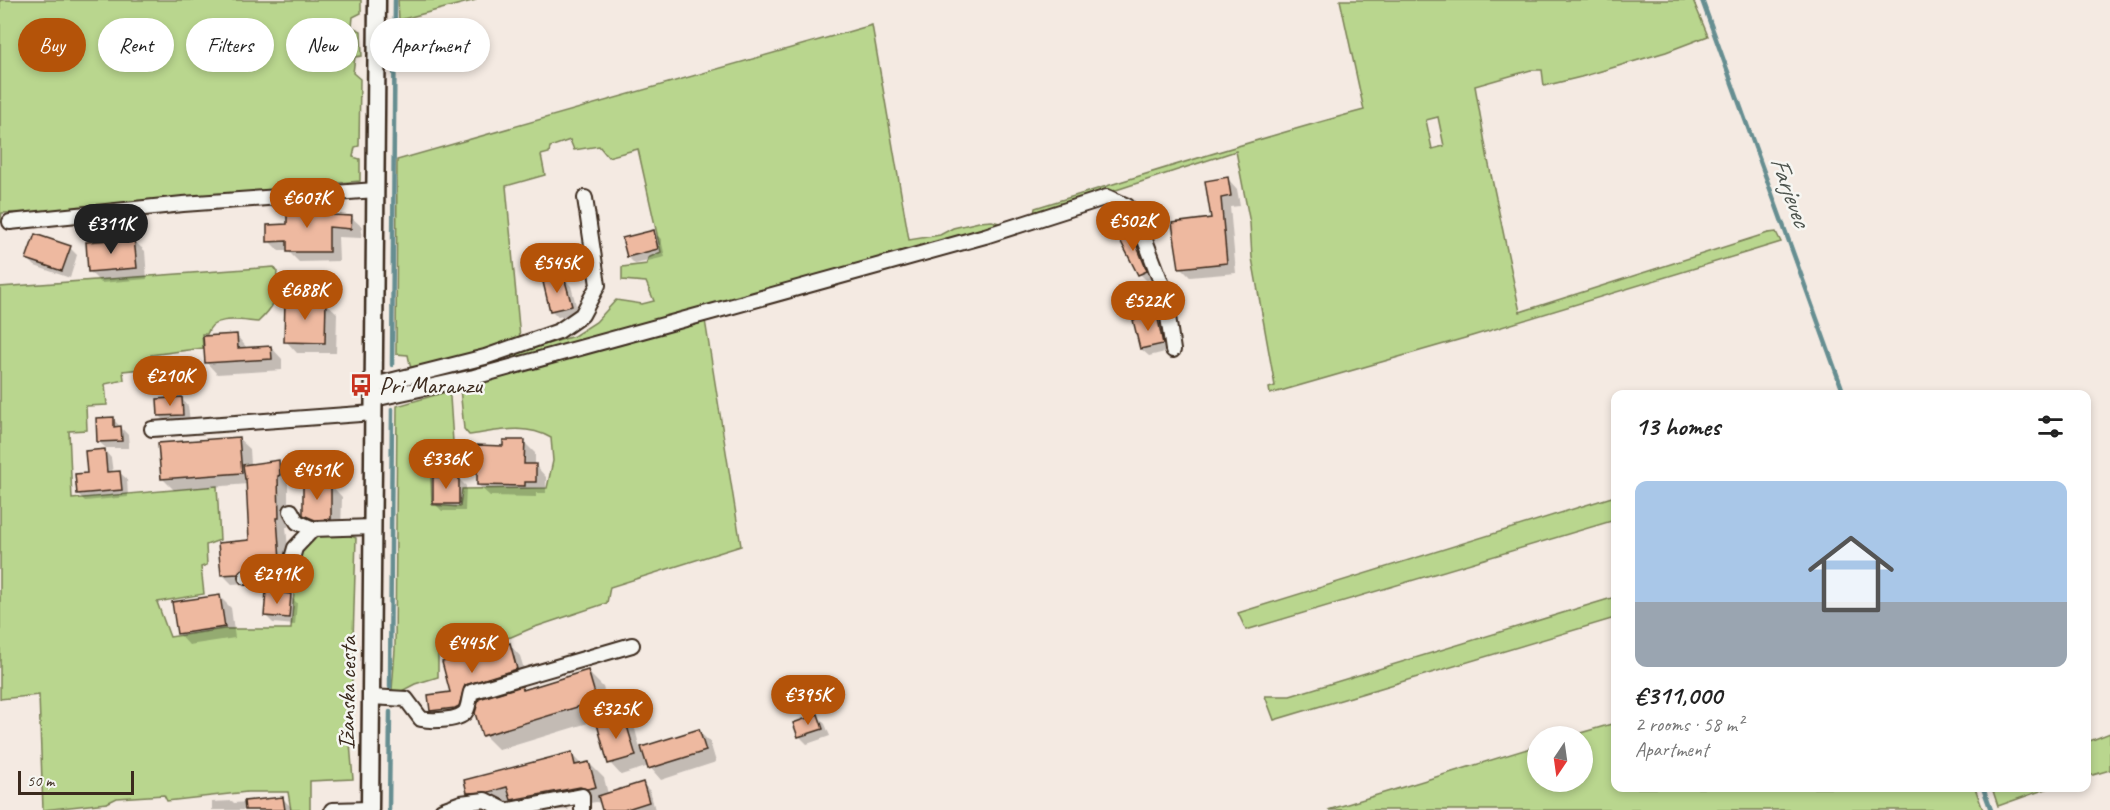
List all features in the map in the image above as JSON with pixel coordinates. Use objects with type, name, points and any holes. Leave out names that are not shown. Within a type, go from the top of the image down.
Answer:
[{"type":"street","name":"Ižanska cesta","points":[[370,809],[377,0]]},
{"type":"street","points":[[10,222],[183,204],[376,190]]},
{"type":"street","points":[[152,429],[374,399],[474,377],[985,236],[1107,197],[1128,206],[1142,232],[1164,290],[1173,350]]},
{"type":"street","points":[[374,399],[559,331],[582,315],[598,285],[585,198]]},
{"type":"street","points":[[291,511],[297,522],[313,529],[373,527]]},
{"type":"street","points":[[246,577],[282,573],[291,562],[295,548],[313,529]]},
{"type":"street","points":[[371,697],[406,699],[421,719],[432,721],[461,717],[466,712],[471,692],[632,645]]},
{"type":"street","points":[[442,810],[460,803],[485,800],[506,810],[582,796],[582,810]]},
{"type":"street","points":[[332,810],[370,809]]},
{"type":"green space","points":[[0,0],[361,0],[361,13],[353,18],[286,18],[286,72],[353,72],[360,79],[359,146],[355,147],[353,157],[360,159],[360,181],[41,212],[2,213],[0,222]]},
{"type":"green space","points":[[398,0],[476,0],[407,18],[399,18]]},
{"type":"green space","points":[[1340,0],[1693,0],[1708,36],[1666,52],[1544,86],[1542,70],[1531,70],[1475,86],[1520,312],[1768,233],[1776,232],[1781,242],[1472,336],[1270,394],[1269,388],[1275,386],[1252,258],[1250,223],[1236,151],[1034,214],[1035,208],[1364,110]],"holes":[[[1438,117],[1444,146],[1432,149],[1426,120]]]},
{"type":"green space","points":[[872,25],[909,240],[940,235],[953,228],[979,222],[992,221],[1003,224],[879,262],[513,362],[511,355],[574,336],[596,322],[616,300],[642,304],[654,301],[646,282],[622,280],[622,267],[647,264],[648,258],[661,252],[638,149],[608,157],[599,146],[574,150],[570,140],[550,147],[549,153],[541,155],[545,175],[506,186],[520,338],[472,354],[411,369],[408,355],[396,354],[397,160]]},
{"type":"green space","points":[[358,30],[361,31],[362,56],[358,57]]},
{"type":"green space","points":[[274,267],[277,271],[275,300],[270,310],[258,322],[222,321],[210,328],[207,334],[202,334],[203,348],[151,355],[151,368],[123,371],[124,380],[105,384],[107,405],[86,406],[87,430],[69,431],[72,499],[217,486],[220,540],[206,545],[207,565],[201,567],[204,594],[157,602],[170,637],[224,629],[291,629],[297,556],[308,539],[319,535],[345,534],[356,538],[350,743],[353,779],[310,781],[310,810],[291,810],[288,792],[247,792],[167,801],[164,795],[117,798],[107,803],[43,810],[39,695],[0,699],[0,287]]},
{"type":"green space","points":[[705,320],[741,546],[610,587],[607,603],[511,637],[438,654],[438,677],[415,684],[398,693],[392,690],[395,650],[397,406],[446,392],[450,397],[455,472],[431,475],[432,505],[460,507],[462,489],[547,488],[553,461],[551,438],[541,433],[521,429],[469,435],[464,429],[460,388]]},
{"type":"green space","points":[[1611,497],[1611,521],[1246,630],[1238,613]]},
{"type":"green space","points":[[1611,598],[1611,619],[1274,720],[1265,696],[1290,696]]},
{"type":"green space","points":[[1611,724],[1611,792],[1976,792],[1983,810],[1328,810],[1527,749],[1527,792],[1593,792],[1593,729]]},
{"type":"green space","points":[[2110,733],[2110,770],[2091,775],[2091,740]]},
{"type":"green space","points":[[1993,792],[2038,792],[1998,806]]},
{"type":"building","points":[[1228,177],[1231,196],[1221,198],[1227,263],[1179,268],[1172,223],[1211,218],[1205,181]]},
{"type":"building","points":[[316,204],[333,215],[352,216],[351,229],[329,227],[329,252],[287,252],[287,241],[267,242],[267,225],[287,224],[287,206]]},
{"type":"building","points":[[1130,229],[1147,271],[1138,275],[1118,236]]},
{"type":"building","points":[[654,230],[658,249],[627,257],[622,238]]},
{"type":"building","points":[[35,234],[71,246],[62,271],[26,259]]},
{"type":"building","points":[[134,238],[137,268],[88,272],[86,242]]},
{"type":"building","points":[[564,277],[572,306],[550,311],[543,282]]},
{"type":"building","points":[[285,300],[326,300],[325,343],[284,342]]},
{"type":"building","points":[[1157,314],[1163,344],[1140,349],[1133,320]]},
{"type":"building","points":[[237,334],[238,348],[271,346],[272,359],[205,363],[203,336]]},
{"type":"building","points":[[182,397],[183,415],[158,416],[157,399]]},
{"type":"building","points":[[114,417],[114,427],[121,426],[122,441],[97,442],[96,418]]},
{"type":"building","points":[[239,437],[242,473],[161,479],[158,443]]},
{"type":"building","points":[[503,440],[525,440],[524,464],[536,464],[536,482],[525,482],[525,486],[477,485],[477,445],[503,446]]},
{"type":"building","points":[[105,449],[107,472],[120,471],[122,490],[77,494],[75,474],[87,473],[85,451]]},
{"type":"building","points":[[279,460],[279,518],[277,518],[280,560],[277,564],[245,568],[238,574],[221,575],[218,543],[249,540],[246,479],[243,465]]},
{"type":"building","points":[[433,477],[459,477],[459,504],[433,504]]},
{"type":"building","points":[[303,483],[331,484],[331,519],[315,520],[303,515]]},
{"type":"building","points":[[266,591],[291,594],[289,618],[264,616]]},
{"type":"building","points":[[220,595],[225,627],[177,634],[172,602]]},
{"type":"building","points":[[510,643],[517,669],[465,685],[459,706],[430,711],[428,695],[450,692],[442,662]]},
{"type":"building","points":[[588,670],[597,701],[482,736],[475,713],[479,699],[522,686],[523,690]]},
{"type":"building","points":[[818,714],[823,729],[798,737],[793,723]]},
{"type":"building","points":[[624,716],[636,756],[608,764],[597,724]]},
{"type":"building","points":[[699,729],[706,751],[648,769],[641,747]]},
{"type":"building","points":[[572,752],[575,765],[589,762],[596,787],[587,789],[580,787],[511,800],[507,787],[489,792],[467,793],[464,780]]},
{"type":"building","points":[[643,782],[649,802],[624,810],[602,810],[598,796]]},
{"type":"building","points":[[283,797],[285,810],[245,810],[244,801]]},
{"type":"waterway","points":[[392,365],[395,0]]},
{"type":"waterway","name":"Farjevec","points":[[1702,0],[1843,390]]},
{"type":"waterway","points":[[390,687],[392,409]]},
{"type":"waterway","points":[[389,810],[390,712]]},
{"type":"waterway","name":"Farjevec","points":[[1984,792],[1991,810]]},
{"type":"place","name":"Pri Maranzu","points":[[361,385]]}]
